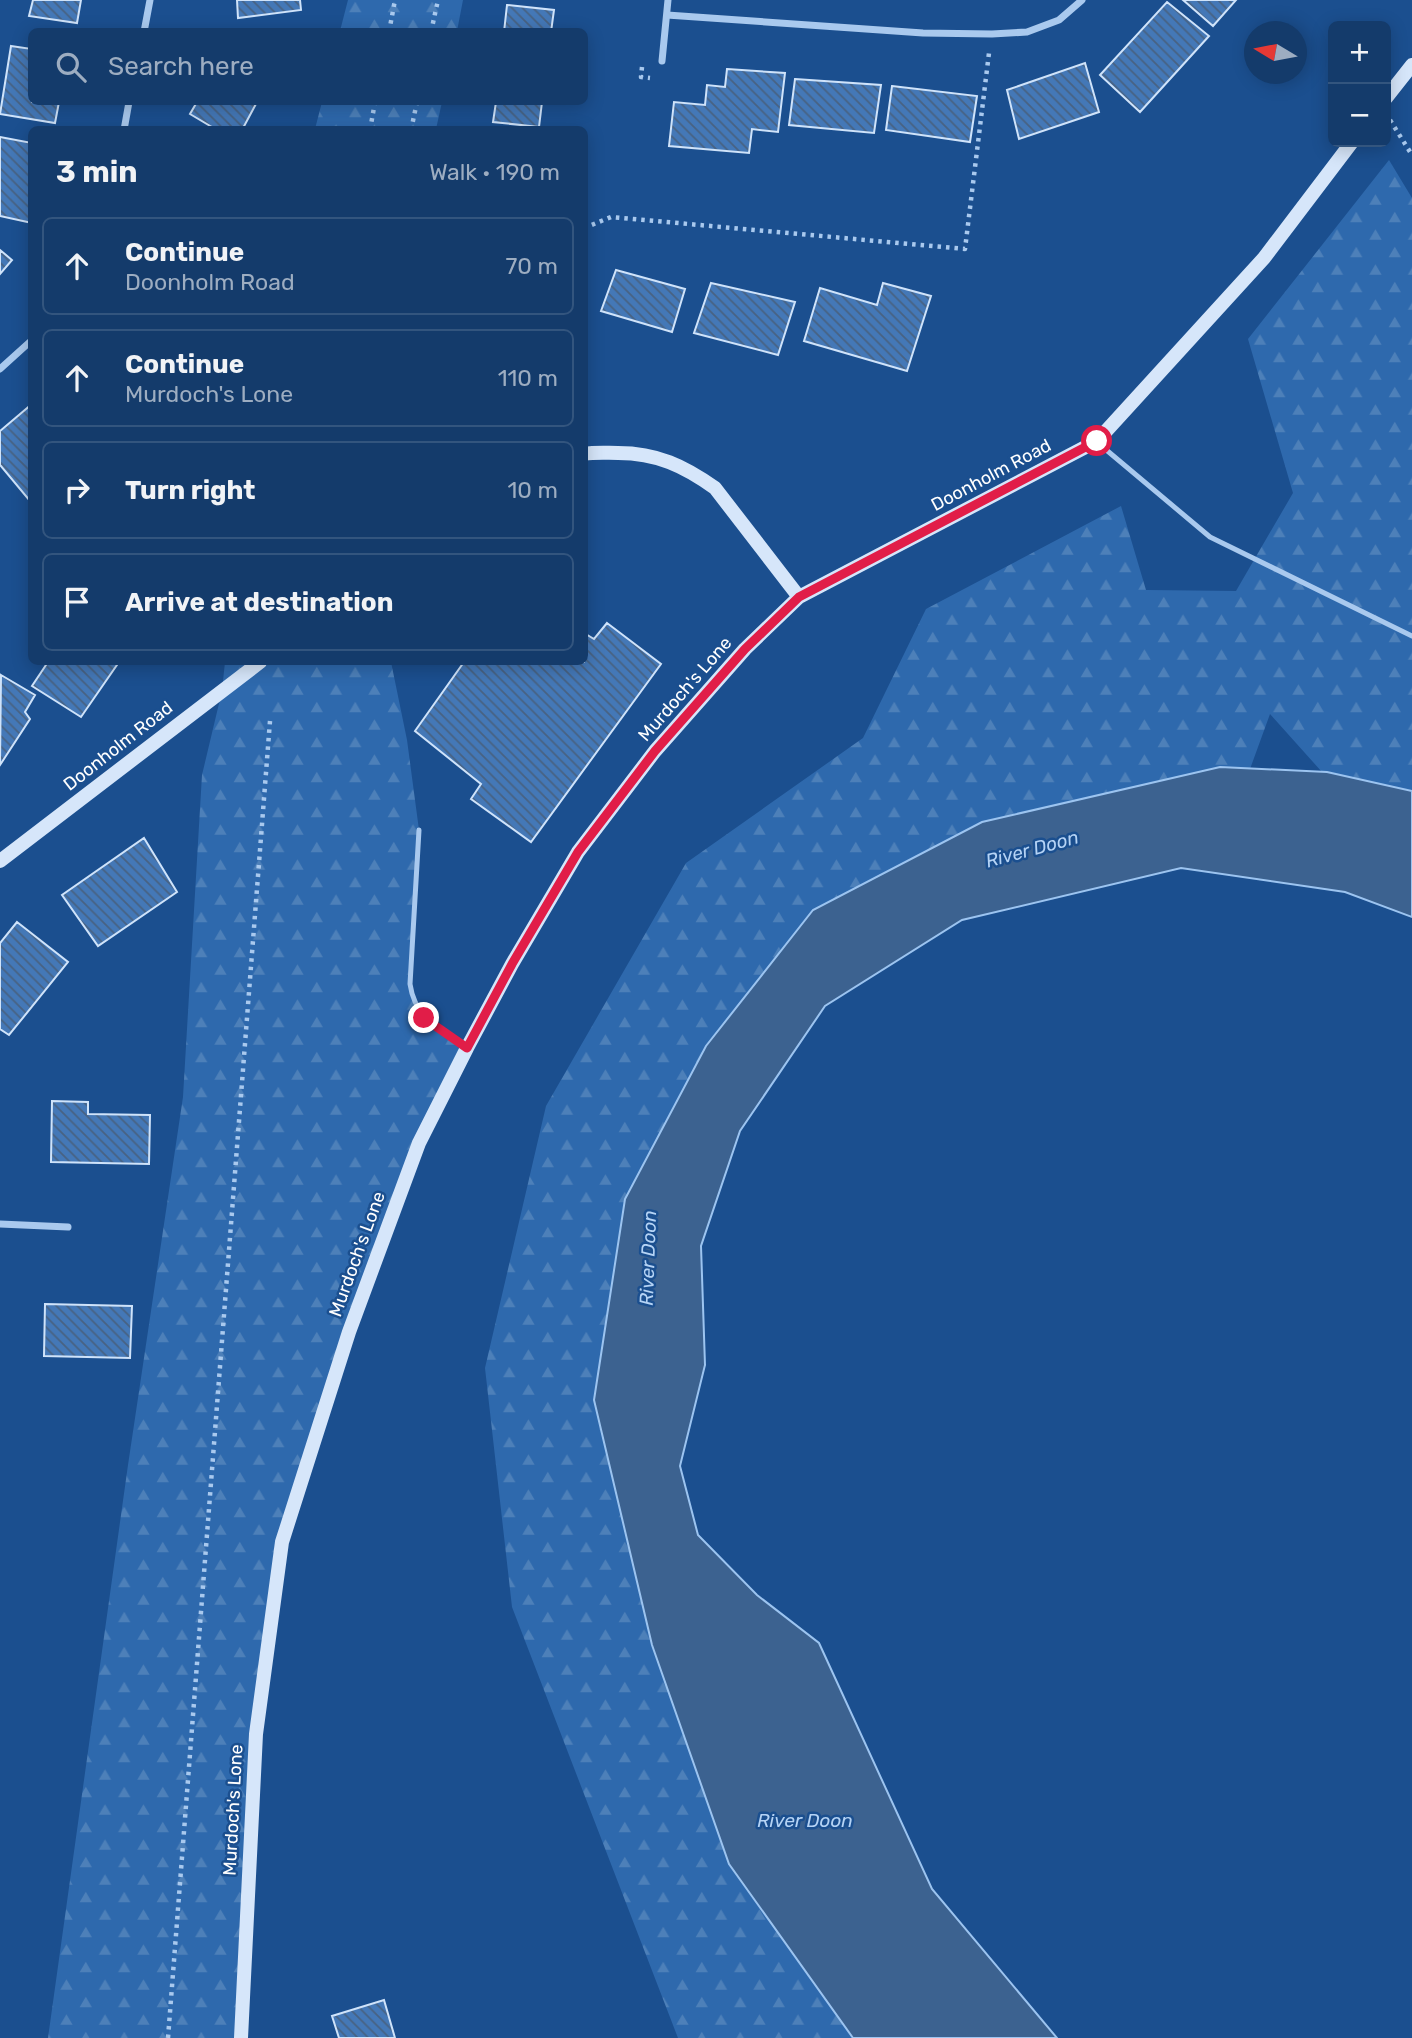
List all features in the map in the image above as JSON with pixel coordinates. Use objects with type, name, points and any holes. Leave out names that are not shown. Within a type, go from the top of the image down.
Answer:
[{"type":"street","points":[[145,28],[150,0]]},
{"type":"street","points":[[662,61],[668,0]]},
{"type":"street","points":[[667,15],[923,33],[992,34],[1027,32],[1059,20],[1082,0]]},
{"type":"street","points":[[1391,92],[1412,65]]},
{"type":"street","points":[[125,126],[129,105]]},
{"type":"street","name":"Doonholm Road","points":[[799,597],[1097,441],[1264,258],[1348,147]]},
{"type":"street","points":[[0,369],[28,344]]},
{"type":"street","points":[[588,454],[636,453],[660,457],[715,488],[799,597]]},
{"type":"street","name":"Murdoch's Lone","points":[[241,2038],[256,1734],[282,1542],[349,1332],[419,1143],[512,964],[578,852],[655,751],[745,649],[799,597]]},
{"type":"street","name":"Doonholm Road","points":[[0,861],[256,665]]},
{"type":"street","points":[[0,1224],[68,1227]]},
{"type":"lane","points":[[1097,441],[1210,537],[1412,636]]},
{"type":"lane","points":[[419,830],[410,984],[412,999],[424,1018],[467,1048]]},
{"type":"path","points":[[390,28],[396,0]]},
{"type":"path","points":[[432,28],[438,0]]},
{"type":"path","points":[[588,227],[611,217],[965,248],[992,34]]},
{"type":"path","points":[[371,126],[375,105]]},
{"type":"path","points":[[412,126],[416,105]]},
{"type":"path","points":[[1391,121],[1412,155]]},
{"type":"path","points":[[169,2038],[270,721]]},
{"type":"green space","points":[[348,0],[463,0],[458,28],[341,28]]},
{"type":"green space","points":[[321,105],[441,105],[437,126],[316,126]]},
{"type":"green space","points":[[1389,160],[1412,198],[1412,807],[1348,801],[1270,714],[1238,802],[843,915],[656,1170],[606,1421],[866,2038],[678,2038],[512,1607],[485,1368],[546,1106],[686,863],[863,738],[926,609],[1121,506],[1146,590],[1236,591],[1293,493],[1248,339]]},
{"type":"green space","points":[[225,665],[392,665],[407,740],[419,830],[410,984],[424,1018],[467,1048],[419,1143],[282,1542],[256,1734],[241,2038],[48,2038],[128,1465],[183,1097],[202,775],[222,691]]},
{"type":"water","name":"River Doon","points":[[1220,767],[1327,772],[1412,791],[1412,917],[1345,892],[1181,868],[962,920],[825,1006],[740,1131],[701,1246],[705,1365],[680,1466],[698,1535],[757,1595],[819,1643],[932,1889],[1057,2038],[853,2038],[729,1864],[652,1645],[594,1400],[625,1199],[706,1046],[813,910],[982,822]]},
{"type":"building","points":[[33,0],[81,0],[77,23],[29,16]]},
{"type":"building","points":[[237,0],[300,0],[301,10],[238,18]]},
{"type":"building","points":[[1183,0],[1236,0],[1213,26]]},
{"type":"building","points":[[1167,2],[1209,36],[1140,112],[1100,75]]},
{"type":"building","points":[[507,5],[554,10],[552,28],[504,28]]},
{"type":"building","points":[[11,46],[28,48],[28,105],[58,105],[55,123],[0,114]]},
{"type":"building","points":[[1085,63],[1099,112],[1019,139],[1007,90]]},
{"type":"building","points":[[727,69],[785,73],[778,132],[752,129],[749,153],[669,146],[674,102],[705,105],[707,85],[725,87]]},
{"type":"building","points":[[795,79],[881,85],[874,133],[789,125]]},
{"type":"building","points":[[892,86],[977,96],[970,142],[886,130]]},
{"type":"building","points":[[195,105],[255,105],[244,126],[210,126],[190,114]]},
{"type":"building","points":[[496,105],[542,105],[539,126],[493,122]]},
{"type":"building","points":[[0,137],[28,142],[28,222],[0,216]]},
{"type":"building","points":[[0,250],[12,260],[0,274]]},
{"type":"building","points":[[616,270],[685,289],[672,332],[601,311]]},
{"type":"building","points":[[711,283],[795,302],[778,355],[694,333]]},
{"type":"building","points":[[883,283],[931,296],[907,371],[804,341],[820,288],[877,305]]},
{"type":"building","points":[[28,407],[28,499],[0,465],[0,431]]},
{"type":"building","points":[[607,623],[661,664],[531,842],[471,799],[481,784],[415,731],[462,665],[588,665],[588,635],[594,639]]},
{"type":"building","points":[[46,665],[117,665],[81,717],[32,686]]},
{"type":"building","points":[[1,675],[35,695],[25,712],[30,719],[0,765]]},
{"type":"building","points":[[144,838],[177,892],[98,946],[62,895]]},
{"type":"building","points":[[17,922],[68,962],[9,1035],[0,1029],[0,943]]},
{"type":"building","points":[[52,1101],[88,1102],[88,1114],[150,1115],[149,1164],[51,1162]]},
{"type":"building","points":[[45,1304],[132,1306],[130,1358],[44,1356]]},
{"type":"building","points":[[384,2000],[395,2038],[339,2038],[332,2016]]},
{"type":"route","points":[[424,1018],[467,1048],[512,964],[578,852],[655,751],[745,649],[799,597],[1097,441]]}]
